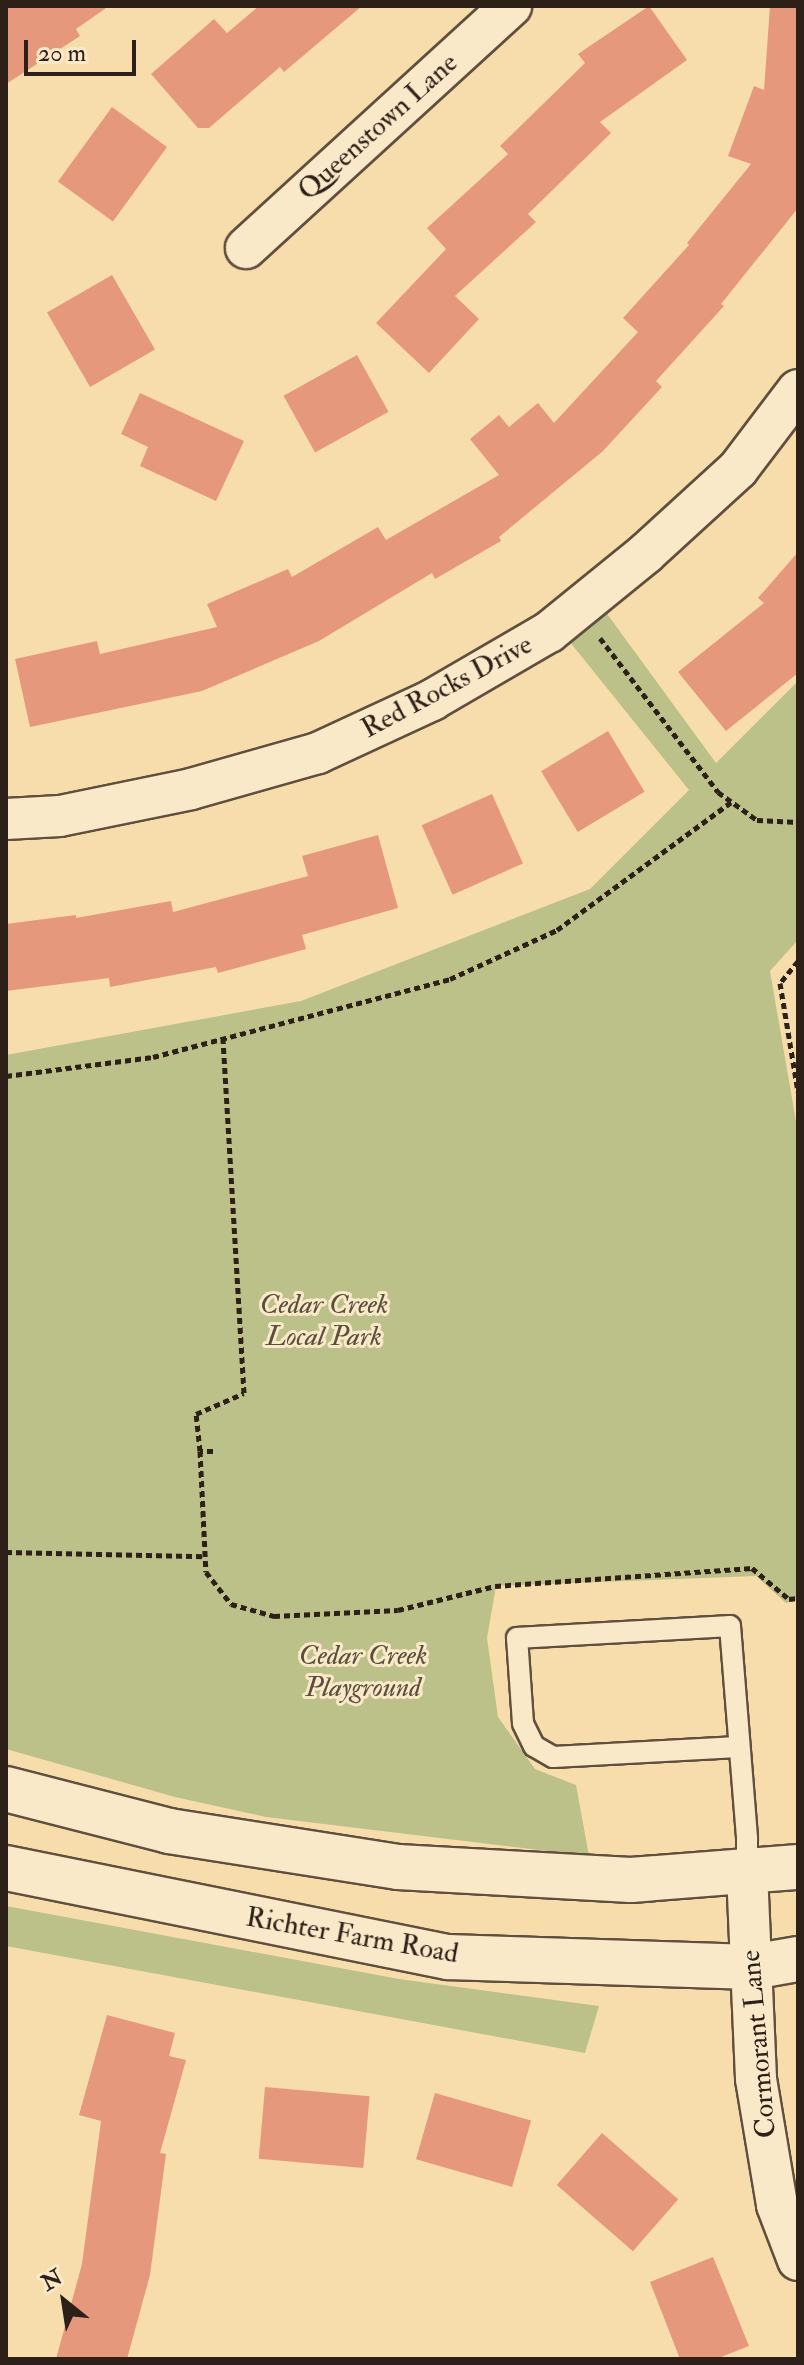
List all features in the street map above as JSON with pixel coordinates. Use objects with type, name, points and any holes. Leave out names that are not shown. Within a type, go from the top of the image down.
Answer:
[{"type":"main road","points":[[6,1789],[169,1831],[398,1867],[631,1880],[798,1867]]},
{"type":"main road","name":"Richter Farm Road","points":[[6,1868],[448,1957],[752,1967],[798,1959]]},
{"type":"street","name":"Queenstown Lane","points":[[246,248],[511,6]]},
{"type":"street","name":"Red Rocks Drive","points":[[6,819],[60,816],[191,789],[318,753],[432,700],[549,632],[577,609],[738,469],[798,390]]},
{"type":"street","name":"Cormorant Lane","points":[[747,1872],[756,2079],[777,2205],[798,2260]]},
{"type":"lane","points":[[738,1747],[553,1757],[534,1746],[523,1723],[517,1638],[730,1626],[747,1872]]},
{"type":"path","points":[[577,609],[718,792],[757,820],[798,822]]},
{"type":"path","points":[[6,1076],[153,1057],[450,979],[557,930],[731,802]]},
{"type":"path","points":[[798,961],[780,983],[798,1092]]},
{"type":"path","points":[[223,1039],[244,1393],[196,1414],[206,1572],[231,1604],[274,1616],[398,1610],[495,1586],[752,1568],[789,1599],[798,1598]]},
{"type":"path","points":[[200,1451],[213,1451]]},
{"type":"path","points":[[6,1552],[205,1556]]},
{"type":"green space","name":"Cedar Creek Local Park","points":[[594,596],[716,763],[798,681],[798,940],[770,971],[798,1133],[798,1600],[786,1603],[756,1576],[496,1586],[487,1638],[498,1717],[535,1769],[576,1785],[589,1856],[266,1817],[175,1797],[6,1749],[6,1055],[301,1001],[590,889],[689,790],[557,626]]},
{"type":"green space","points":[[6,1906],[399,1979],[599,2006],[585,2053],[6,1946]]},
{"type":"building","points":[[6,6],[109,6],[76,29],[80,36],[6,84]]},
{"type":"building","points":[[259,6],[362,6],[284,72],[280,67],[209,128],[198,128],[151,74],[214,19],[227,33]]},
{"type":"building","points":[[649,6],[687,60],[600,122],[611,133],[528,214],[536,222],[455,296],[479,319],[429,373],[376,323],[446,249],[427,228],[508,154],[500,146],[585,63],[578,54]]},
{"type":"building","points":[[770,6],[798,6],[798,208],[721,304],[724,306],[656,381],[662,387],[603,451],[499,537],[501,541],[435,579],[432,573],[319,641],[202,691],[30,727],[15,659],[97,641],[100,654],[217,627],[207,604],[288,569],[292,577],[378,527],[386,540],[499,475],[470,439],[499,415],[509,427],[538,403],[554,423],[638,332],[623,318],[689,245],[687,243],[751,164],[728,156],[754,86],[764,90]]},
{"type":"building","points":[[112,107],[167,147],[113,221],[58,181]]},
{"type":"building","points":[[112,275],[155,349],[90,387],[47,312]]},
{"type":"building","points":[[357,355],[389,412],[315,453],[284,396]]},
{"type":"building","points":[[140,393],[244,441],[216,501],[140,466],[148,447],[121,434]]},
{"type":"building","points":[[798,552],[798,673],[726,731],[678,672],[764,603],[758,598]]},
{"type":"building","points":[[608,731],[645,792],[578,832],[541,771]]},
{"type":"building","points":[[492,794],[523,863],[453,895],[422,825]]},
{"type":"building","points":[[378,835],[398,908],[302,935],[306,949],[218,973],[216,967],[110,987],[109,978],[6,991],[6,924],[76,915],[76,918],[171,901],[173,912],[308,876],[302,856]]},
{"type":"building","points":[[107,2015],[175,2033],[169,2056],[186,2060],[160,2153],[166,2154],[150,2275],[127,2359],[56,2359],[82,2264],[101,2121],[79,2115]]},
{"type":"building","points":[[265,2087],[370,2096],[363,2168],[259,2159]]},
{"type":"building","points":[[435,2093],[531,2121],[512,2187],[416,2159]]},
{"type":"building","points":[[602,2133],[678,2199],[633,2251],[557,2185]]},
{"type":"building","points":[[713,2257],[749,2346],[716,2359],[680,2359],[650,2282]]},
{"type":"park label","name":"Cedar Creek Playground","points":[[363,1672]]}]
